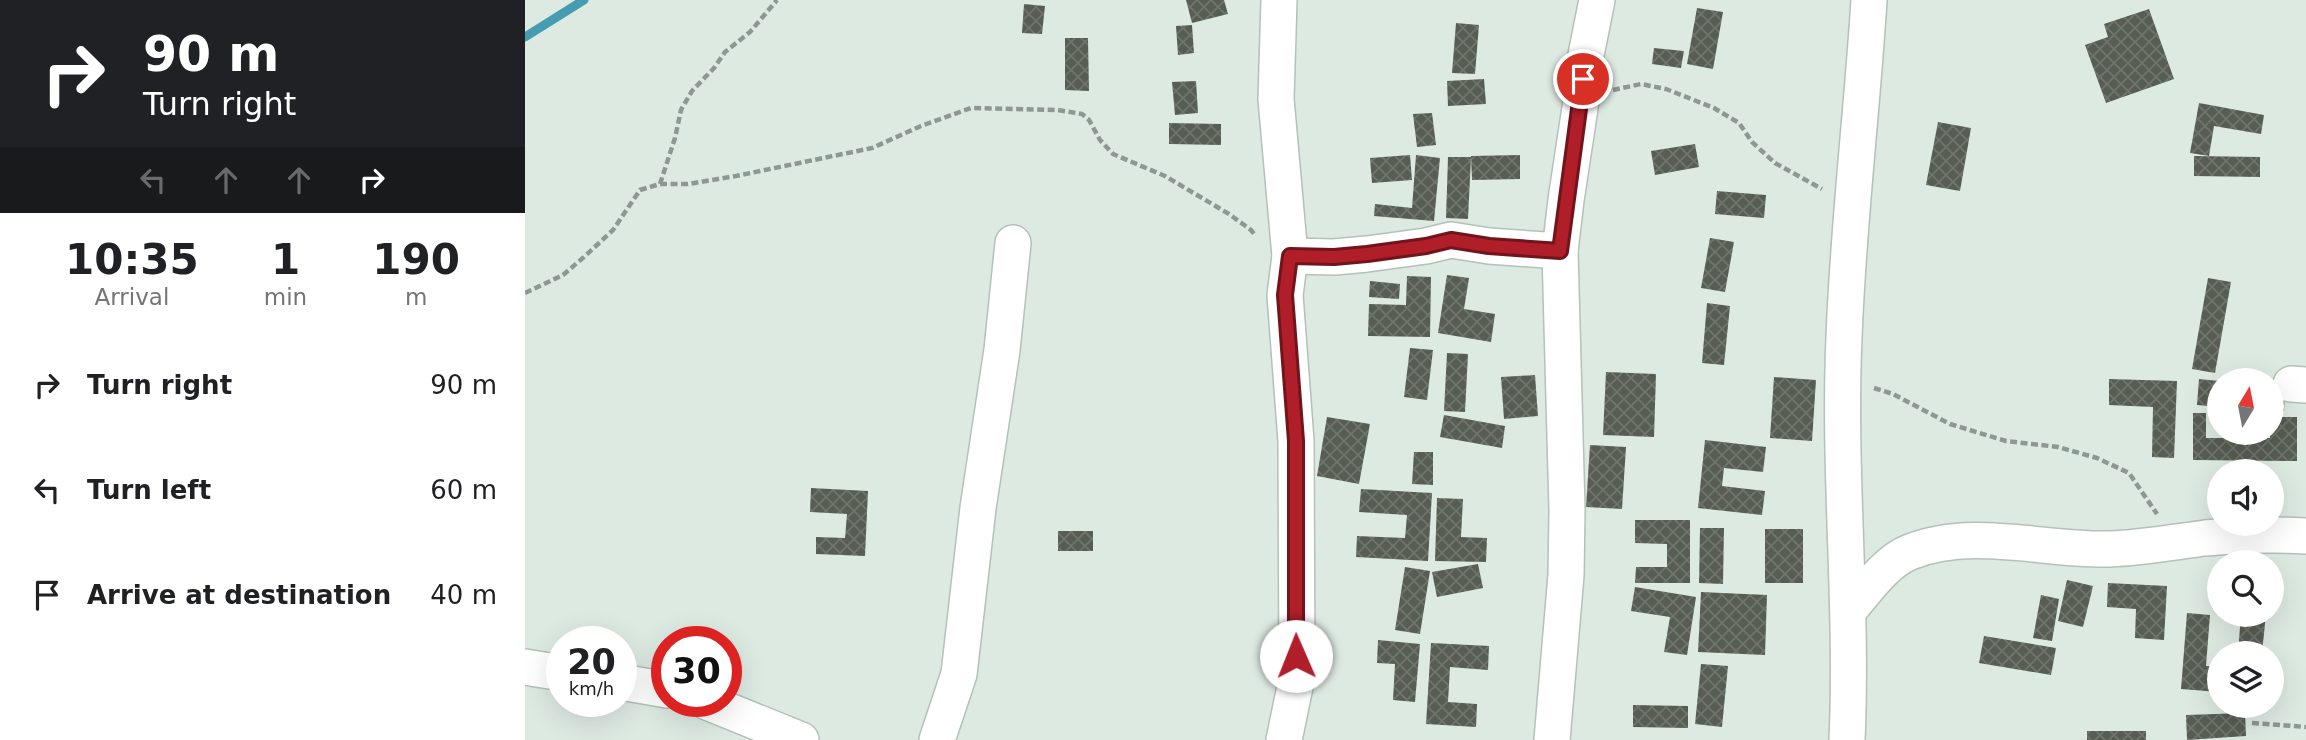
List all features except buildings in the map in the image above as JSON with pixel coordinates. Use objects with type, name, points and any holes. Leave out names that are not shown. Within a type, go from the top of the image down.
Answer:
[{"type":"street","points":[[1279,0],[1276,99],[1290,256],[1285,295],[1296,441],[1297,677],[1284,740]]},
{"type":"street","points":[[1552,740],[1566,575],[1567,523],[1560,251],[1585,60],[1597,0]]},
{"type":"street","points":[[1847,740],[1849,610],[1843,377],[1851,205],[1865,71],[1869,0]]},
{"type":"street","points":[[1290,256],[1356,255],[1451,240],[1489,246],[1560,251]]},
{"type":"street","points":[[937,740],[959,674],[978,508],[1002,350],[1013,243]]},
{"type":"street","points":[[1849,610],[1889,567],[1908,553],[1942,543],[1976,540],[2109,549],[2259,534],[2306,536]]},
{"type":"street","points":[[525,667],[546,670]]},
{"type":"street","points":[[742,716],[801,740]]},
{"type":"path","points":[[660,184],[681,110],[692,91],[725,52],[750,32],[777,0]]},
{"type":"path","points":[[1581,100],[1641,84],[1666,89],[1714,108],[1739,123],[1752,142],[1775,163],[1851,205]]},
{"type":"path","points":[[525,293],[563,275],[613,230],[640,190],[660,184],[700,182],[872,148],[971,108],[1058,110],[1082,114],[1113,154],[1165,176],[1229,214],[1251,230],[1258,240]]},
{"type":"path","points":[[1843,377],[1893,394],[1950,424],[2005,441],[2058,447],[2097,458],[2129,473],[2156,512],[2170,544]]},
{"type":"path","points":[[2252,723],[2306,727]]},
{"type":"waterway","points":[[525,37],[584,0]]},
{"type":"route","points":[[1296,656],[1296,441],[1285,295],[1290,256],[1334,257],[1367,254],[1451,240],[1489,246],[1560,251],[1583,79]]}]
